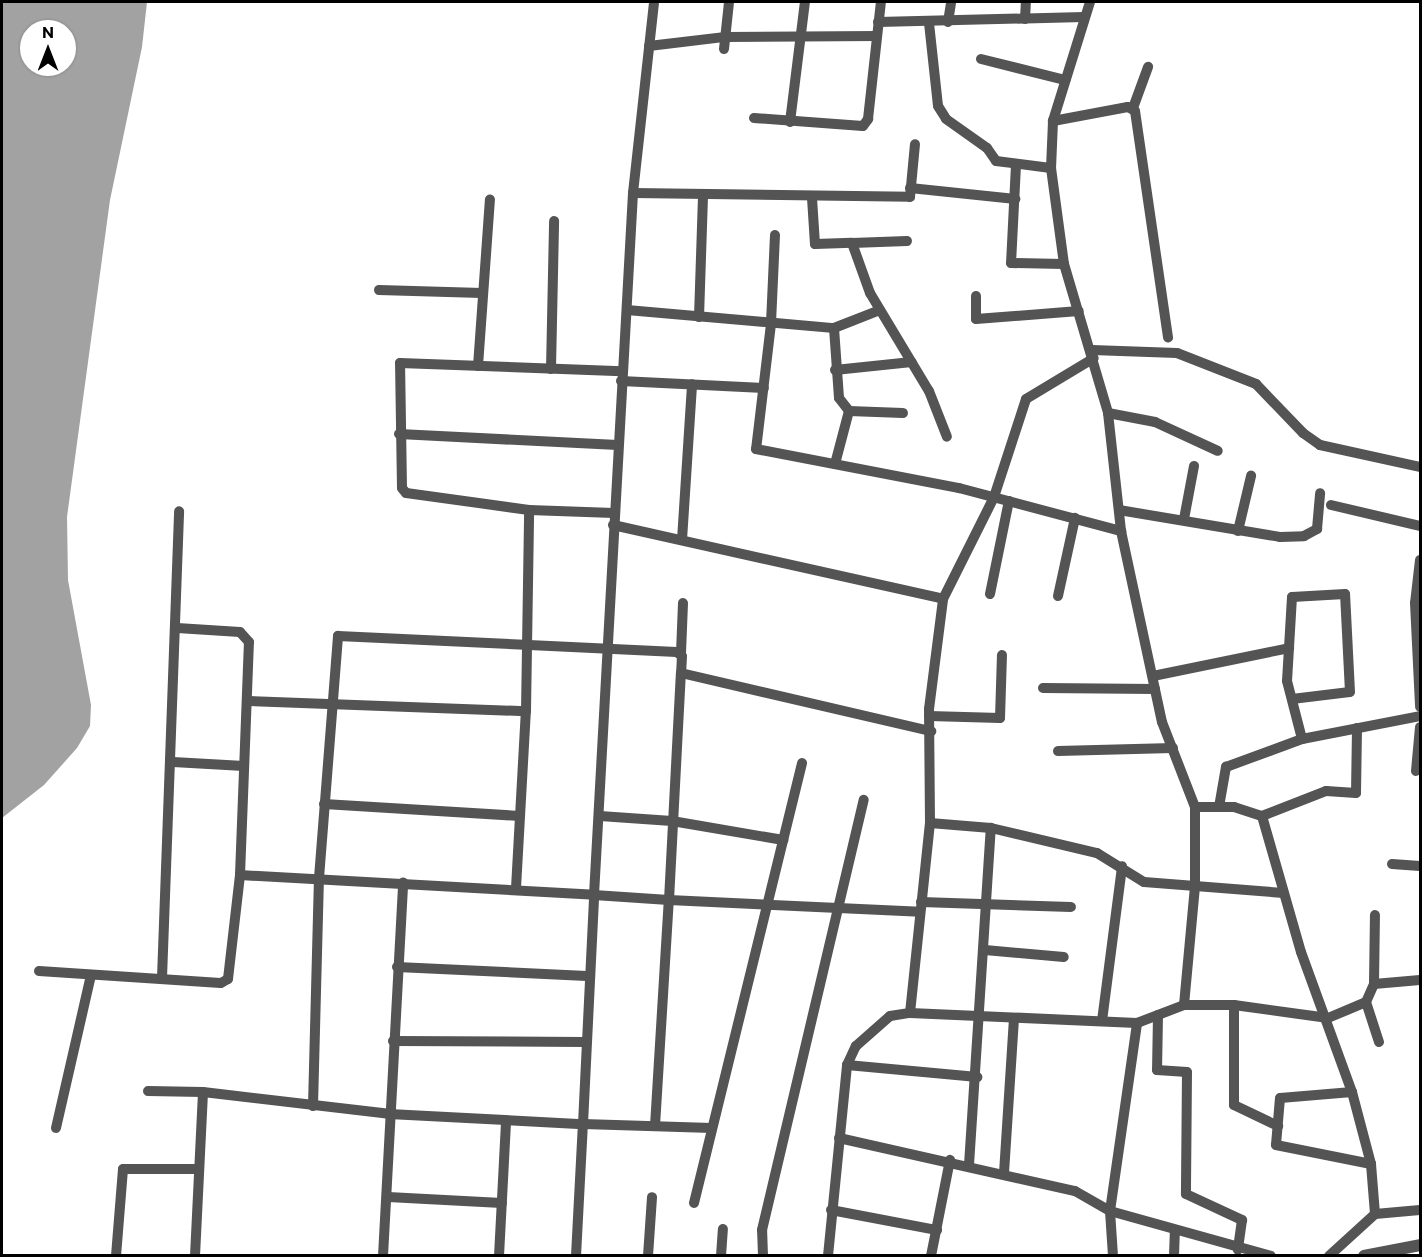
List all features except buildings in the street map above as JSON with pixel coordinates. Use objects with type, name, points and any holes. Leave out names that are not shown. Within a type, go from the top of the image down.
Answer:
[{"type":"street","points":[[576,1256],[583,1124],[587,976],[611,648],[613,525],[633,193],[654,2]]},
{"type":"street","points":[[724,49],[729,2]]},
{"type":"street","points":[[790,122],[805,2]]},
{"type":"street","points":[[754,118],[863,126],[868,119],[881,2]]},
{"type":"street","points":[[948,22],[951,2]]},
{"type":"street","points":[[1026,2],[1026,19]]},
{"type":"street","points":[[1090,2],[1053,121],[1051,168],[1064,264],[1093,354],[1108,413],[1121,531],[1155,689],[1173,748],[1195,807],[1195,887],[1184,1005]]},
{"type":"street","points":[[878,22],[929,23],[1084,16]]},
{"type":"street","points":[[929,23],[929,55],[941,113],[987,148],[992,158],[1016,165],[1051,168]]},
{"type":"street","points":[[649,46],[725,37],[877,36]]},
{"type":"street","points":[[981,58],[1065,80]]},
{"type":"street","points":[[1149,67],[1133,108],[1168,338]]},
{"type":"street","points":[[1053,121],[1133,108]]},
{"type":"street","points":[[633,193],[812,198],[910,197],[915,144]]},
{"type":"street","points":[[1016,165],[1011,263],[1064,264]]},
{"type":"street","points":[[910,188],[1014,199]]},
{"type":"street","points":[[699,317],[703,195]]},
{"type":"street","points":[[812,198],[814,244],[907,241]]},
{"type":"street","points":[[478,366],[490,199]]},
{"type":"street","points":[[551,369],[554,221]]},
{"type":"street","points":[[775,235],[771,324],[756,449],[994,497],[1121,531]]},
{"type":"street","points":[[852,243],[880,310],[929,391],[947,437]]},
{"type":"street","points":[[379,290],[482,292]]},
{"type":"street","points":[[976,296],[976,319],[1079,311]]},
{"type":"street","points":[[627,310],[834,328],[880,310]]},
{"type":"street","points":[[834,328],[836,389],[849,411],[835,464]]},
{"type":"street","points":[[910,1013],[930,823],[931,731],[929,716],[943,599],[994,497],[1026,399],[1093,354],[1178,353],[1256,384],[1302,434],[1320,445],[1420,467]]},
{"type":"street","points":[[835,370],[912,362]]},
{"type":"street","points":[[614,513],[529,510],[406,493],[399,434],[400,363],[551,369],[692,384],[764,388]]},
{"type":"street","points":[[682,540],[692,384]]},
{"type":"street","points":[[849,411],[903,413]]},
{"type":"street","points":[[1108,413],[1165,425],[1218,451]]},
{"type":"street","points":[[399,434],[618,445]]},
{"type":"street","points":[[1184,519],[1194,466]]},
{"type":"street","points":[[1238,531],[1251,476]]},
{"type":"street","points":[[1119,510],[1184,519],[1238,531],[1280,537],[1313,533],[1320,493]]},
{"type":"street","points":[[990,594],[1009,501]]},
{"type":"street","points":[[1331,505],[1420,526]]},
{"type":"street","points":[[516,888],[526,711],[529,510]]},
{"type":"street","points":[[162,978],[173,762],[179,511]]},
{"type":"street","points":[[1058,596],[1076,518]]},
{"type":"street","points":[[613,525],[943,599]]},
{"type":"street","points":[[1420,560],[1418,603],[1420,707]]},
{"type":"street","points":[[1292,699],[1350,692],[1346,594],[1292,597],[1287,681],[1302,739]]},
{"type":"street","points":[[655,1126],[669,900],[683,603]]},
{"type":"street","points":[[39,971],[221,983],[228,979],[240,875],[247,701],[246,635],[177,628]]},
{"type":"street","points":[[313,1106],[319,878],[336,639],[340,635],[681,653]]},
{"type":"street","points":[[1153,676],[1289,648]]},
{"type":"street","points":[[929,716],[1000,718],[1002,654]]},
{"type":"street","points":[[681,673],[931,731]]},
{"type":"street","points":[[1043,688],[1155,689]]},
{"type":"street","points":[[247,701],[526,711]]},
{"type":"street","points":[[1220,807],[1226,767],[1302,739],[1420,716]]},
{"type":"street","points":[[1416,771],[1420,727]]},
{"type":"street","points":[[1195,807],[1220,807],[1262,816],[1318,794],[1356,793],[1357,728]]},
{"type":"street","points":[[1058,751],[1173,748]]},
{"type":"street","points":[[173,762],[244,766]]},
{"type":"street","points":[[694,1203],[765,906],[802,763]]},
{"type":"street","points":[[763,1256],[762,1230],[864,800]]},
{"type":"street","points":[[324,804],[520,816]]},
{"type":"street","points":[[600,816],[672,821],[783,840]]},
{"type":"street","points":[[1262,816],[1301,952],[1328,1018],[1352,1092],[1371,1164],[1375,1214]]},
{"type":"street","points":[[930,823],[991,828],[1097,854],[1122,866],[1144,882],[1284,893]]},
{"type":"street","points":[[969,1165],[981,1017],[991,828]]},
{"type":"street","points":[[1392,864],[1420,866]]},
{"type":"street","points":[[1102,1021],[1122,866]]},
{"type":"street","points":[[240,875],[516,888],[836,911],[988,904],[1071,908]]},
{"type":"street","points":[[383,1256],[388,1197],[389,1114],[403,884]]},
{"type":"street","points":[[1375,915],[1374,984],[1366,1002],[1379,1042]]},
{"type":"street","points":[[985,950],[1064,957]]},
{"type":"street","points":[[397,967],[587,976]]},
{"type":"street","points":[[56,1128],[92,975]]},
{"type":"street","points":[[1374,984],[1420,980]]},
{"type":"street","points":[[828,1256],[847,1065],[856,1046],[890,1016],[910,1013],[1137,1023],[1184,1005],[1234,1005],[1328,1018],[1366,1002]]},
{"type":"street","points":[[1234,1005],[1234,1104],[1278,1126]]},
{"type":"street","points":[[1158,1015],[1157,1070],[1187,1072],[1186,1194],[1242,1220],[1238,1250]]},
{"type":"street","points":[[1005,1173],[1014,1019]]},
{"type":"street","points":[[1113,1256],[1110,1211],[1137,1023]]},
{"type":"street","points":[[393,1041],[585,1042]]},
{"type":"street","points":[[847,1065],[977,1077]]},
{"type":"street","points":[[148,1090],[203,1092],[389,1114],[506,1122],[712,1128]]},
{"type":"street","points":[[195,1256],[196,1169],[203,1092]]},
{"type":"street","points":[[1352,1092],[1280,1098],[1276,1145],[1371,1164]]},
{"type":"street","points":[[499,1256],[506,1122]]},
{"type":"street","points":[[839,1138],[950,1160],[1075,1191],[1110,1211],[1238,1250],[1271,1256]]},
{"type":"street","points":[[932,1256],[950,1160]]},
{"type":"street","points":[[116,1256],[123,1169],[196,1169]]},
{"type":"street","points":[[388,1197],[502,1203]]},
{"type":"street","points":[[648,1256],[652,1197]]},
{"type":"street","points":[[831,1210],[937,1230]]},
{"type":"street","points":[[1329,1256],[1375,1214],[1420,1210]]},
{"type":"street","points":[[721,1256],[723,1229]]},
{"type":"street","points":[[1174,1256],[1175,1230]]},
{"type":"street","points":[[1364,1256],[1420,1245]]},
{"type":"shaded area","points":[[2,2],[147,2],[142,47],[110,200],[67,517],[68,580],[91,705],[90,726],[77,748],[44,785],[2,818]]}]
